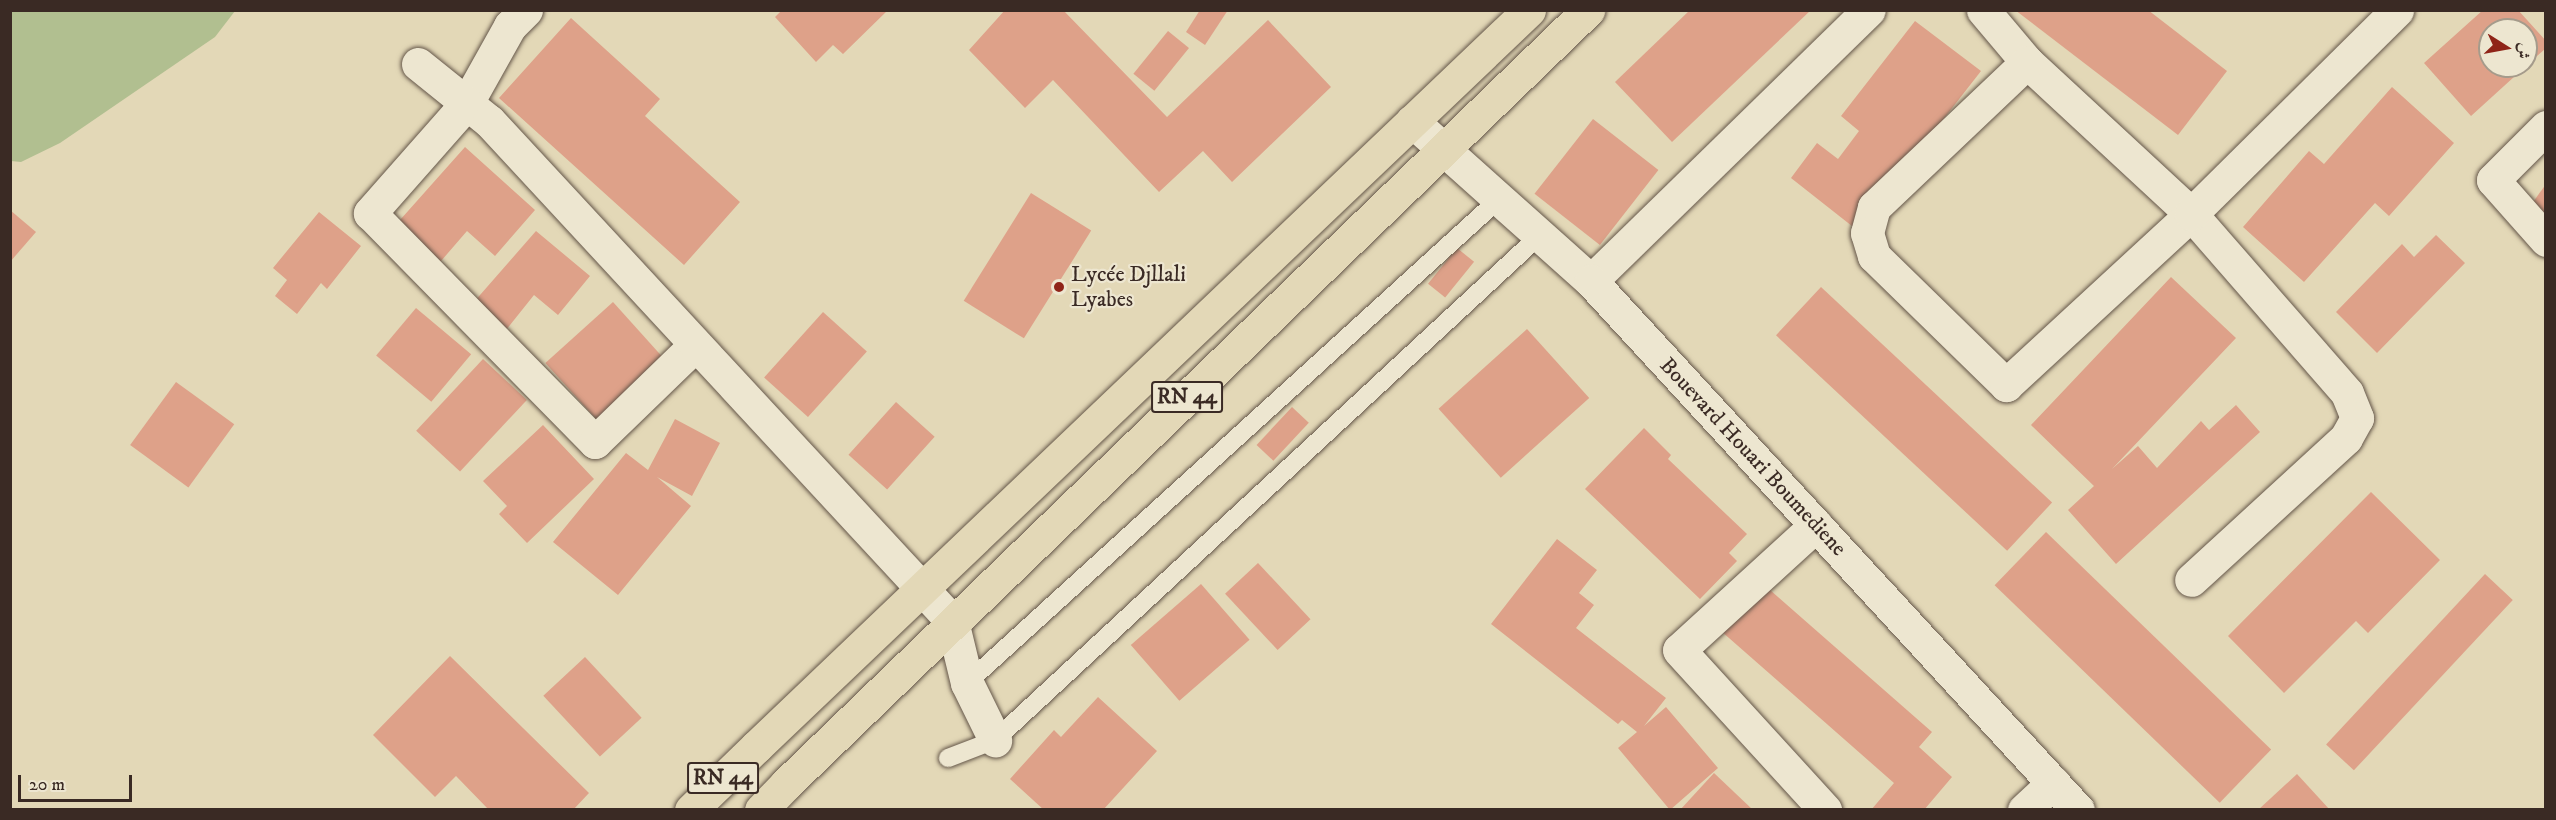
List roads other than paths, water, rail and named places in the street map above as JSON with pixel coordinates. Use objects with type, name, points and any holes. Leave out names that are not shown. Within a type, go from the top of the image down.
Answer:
[{"type":"main road","name":"RN 44","points":[[691,810],[1528,10]]},
{"type":"main road","name":"RN 44","points":[[761,810],[952,621],[1443,153],[1588,10]]},
{"type":"street","points":[[526,10],[510,27],[466,103],[370,213],[595,442],[693,347]]},
{"type":"street","points":[[1591,281],[1869,10]]},
{"type":"street","points":[[1983,10],[2027,62],[2191,214],[2347,393],[2357,418],[2346,438],[2191,580]]},
{"type":"street","points":[[2027,62],[1874,207],[1867,233],[1874,256],[2006,386],[2191,214],[2397,10]]},
{"type":"street","points":[[418,64],[489,121],[693,347],[952,621],[967,683],[995,740]]},
{"type":"street","name":"Bouevard Houari Boumediene","points":[[1412,121],[1443,153],[1591,281],[2078,810]]},
{"type":"street","points":[[2546,127],[2493,180],[2546,240]]},
{"type":"street","points":[[1816,525],[1679,650],[1826,810]]},
{"type":"street","points":[[2024,810],[2053,783]]},
{"type":"lane","points":[[967,683],[1498,200]]},
{"type":"lane","points":[[948,758],[995,740],[1539,236]]},
{"type":"place","name":"Lycée Djllali Lyabes","points":[[1059,287]]}]
